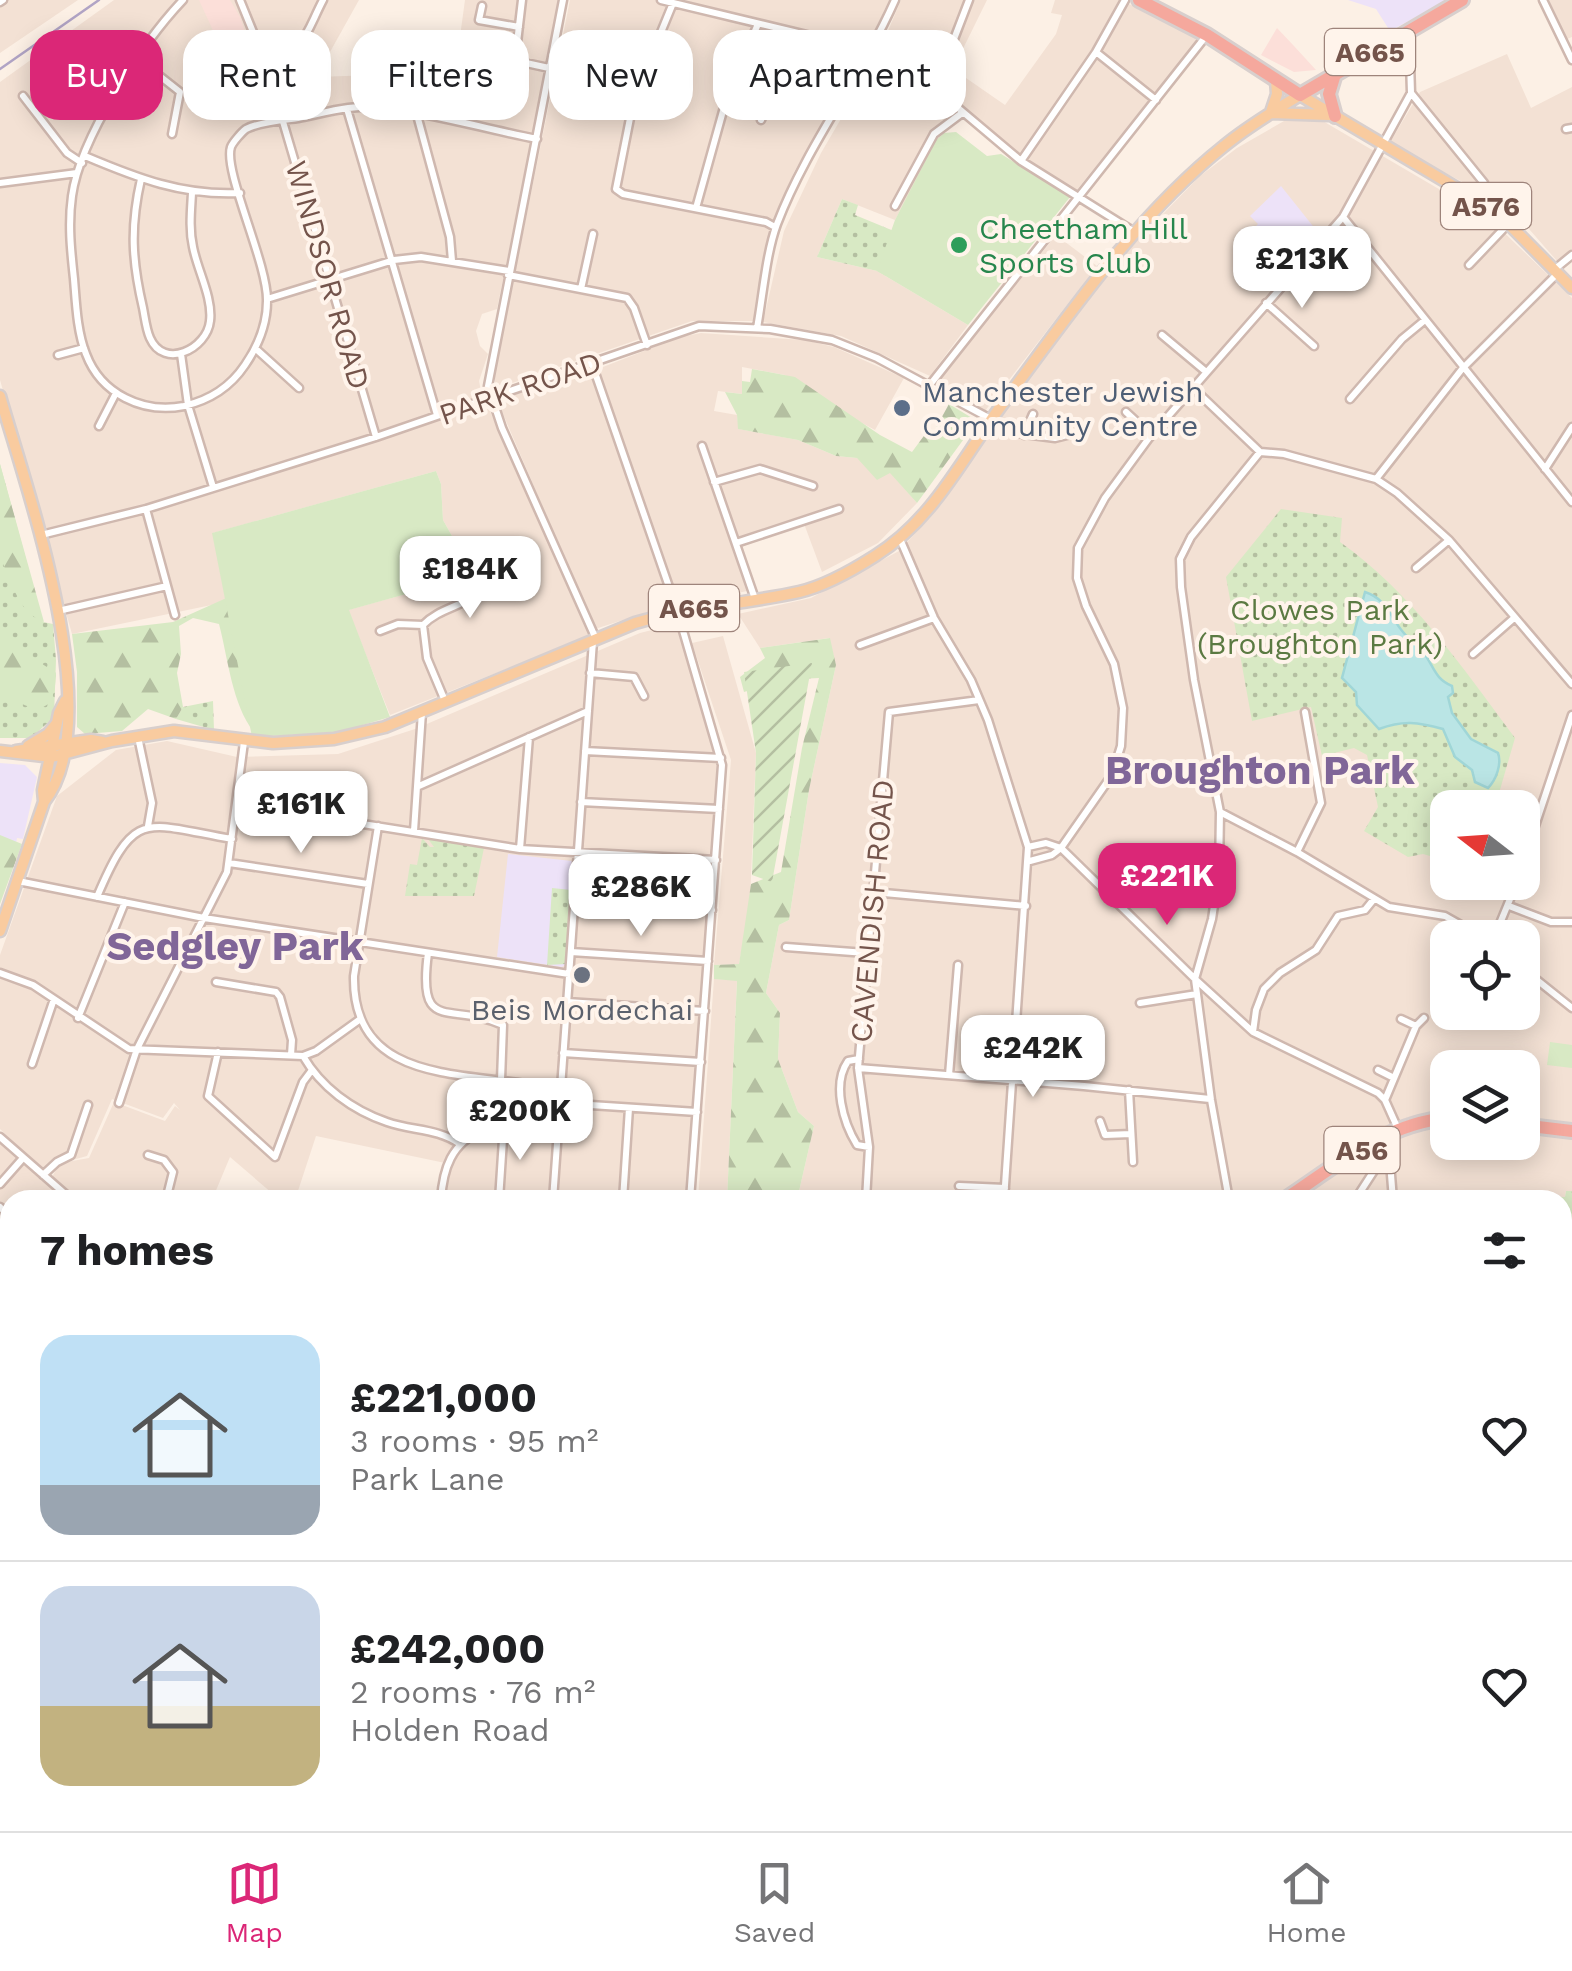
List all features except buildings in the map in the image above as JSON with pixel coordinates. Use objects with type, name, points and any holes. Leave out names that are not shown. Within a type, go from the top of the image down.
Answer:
[{"type":"highway","name":"A576","points":[[1138,0],[1207,34],[1300,94]]},
{"type":"highway","name":"A665","points":[[1300,94],[1458,1]]},
{"type":"highway","points":[[1334,116],[1328,94],[1336,72]]},
{"type":"highway","name":"A56","points":[[1301,1190],[1392,1136],[1430,1124]]},
{"type":"highway","points":[[1540,1127],[1572,1131]]},
{"type":"main road","points":[[1276,80],[1278,94],[1270,112],[1334,116]]},
{"type":"main road","name":"A665","points":[[0,751],[60,749],[186,731],[273,743],[353,736],[678,610],[802,591],[833,579],[876,556],[934,507],[1057,330],[1136,233],[1200,166],[1300,94]]},
{"type":"main road","name":"A576","points":[[1300,94],[1481,202],[1508,222],[1572,288]]},
{"type":"main road","points":[[0,396],[40,535],[67,662],[67,704],[60,749],[51,793],[44,796]]},
{"type":"main road","points":[[0,931],[44,796],[39,769],[20,752],[48,734],[67,704]]},
{"type":"main road","points":[[58,722],[60,749]]},
{"type":"street","points":[[160,30],[184,0]]},
{"type":"street","name":"WINDSOR ROAD","points":[[240,0],[252,30]]},
{"type":"street","points":[[307,30],[323,0]]},
{"type":"street","points":[[522,0],[516,51],[526,63],[549,68],[487,374],[502,428],[594,640],[554,1190]]},
{"type":"street","points":[[557,30],[563,0]]},
{"type":"street","points":[[661,0],[784,30]]},
{"type":"street","points":[[879,30],[895,0]]},
{"type":"street","points":[[957,30],[968,0]]},
{"type":"street","points":[[1020,161],[1096,52],[1125,0]]},
{"type":"street","points":[[1543,0],[1568,40],[1572,60]]},
{"type":"street","points":[[673,2],[634,98],[615,184],[618,192],[766,222],[774,227]]},
{"type":"street","points":[[482,6],[479,20],[518,27]]},
{"type":"street","points":[[696,208],[728,93],[758,24]]},
{"type":"street","points":[[1030,861],[1062,848],[1112,775],[1121,746],[1123,708],[1114,664],[1077,578],[1078,548],[1105,498],[1152,435],[1342,217],[1411,92],[1409,28]]},
{"type":"street","points":[[929,386],[1207,34]]},
{"type":"street","points":[[1096,52],[1156,100]]},
{"type":"street","points":[[163,79],[180,92],[172,134]]},
{"type":"street","points":[[1411,92],[1484,183],[1481,202]]},
{"type":"street","points":[[23,96],[68,153],[83,160],[192,193],[240,193]]},
{"type":"street","points":[[346,109],[437,415]]},
{"type":"street","points":[[331,112],[351,109]]},
{"type":"street","points":[[966,116],[1020,161],[1136,233]]},
{"type":"street","points":[[102,120],[78,172],[71,202],[70,238],[84,348],[104,383],[116,394],[141,406],[165,408],[188,405],[216,394],[238,376],[256,349],[268,300],[231,166],[232,146],[246,130],[283,120]]},
{"type":"street","name":"WINDSOR ROAD","points":[[283,120],[376,437]]},
{"type":"street","points":[[418,120],[450,237],[452,261]]},
{"type":"street","points":[[441,120],[537,140]]},
{"type":"street","points":[[758,328],[774,227],[832,120]]},
{"type":"street","points":[[895,206],[934,134],[953,120]]},
{"type":"street","points":[[0,182],[78,172]]},
{"type":"street","points":[[141,180],[132,234],[143,311],[155,346],[165,354],[180,354],[198,344],[210,323],[192,246],[192,193]]},
{"type":"street","points":[[1342,217],[1572,502]]},
{"type":"street","points":[[1469,265],[1508,222]]},
{"type":"street","points":[[581,289],[593,234]]},
{"type":"street","points":[[1376,479],[1462,369],[1572,254]]},
{"type":"street","points":[[268,300],[394,260],[421,257],[627,298],[647,346]]},
{"type":"street","points":[[1266,303],[1314,346]]},
{"type":"street","points":[[1350,399],[1424,320]]},
{"type":"street","name":"PARK ROAD","points":[[40,535],[146,510],[376,437],[699,326],[758,328],[832,340],[877,358],[1024,435]]},
{"type":"street","points":[[1162,335],[1205,371]]},
{"type":"street","points":[[58,356],[84,348]]},
{"type":"street","points":[[256,349],[299,388]]},
{"type":"street","points":[[180,354],[188,405],[213,487]]},
{"type":"street","points":[[592,364],[678,610],[721,758],[691,1190]]},
{"type":"street","points":[[1192,387],[1260,452],[1284,454],[1376,479],[1450,540],[1572,684]]},
{"type":"street","points":[[99,426],[116,394]]},
{"type":"street","points":[[1126,412],[1152,435]]},
{"type":"street","points":[[1032,414],[1024,435],[1055,438],[1070,434]]},
{"type":"street","points":[[1545,469],[1572,427]]},
{"type":"street","points":[[702,446],[755,599]]},
{"type":"street","points":[[1227,1190],[1195,979],[1220,872],[1220,812],[1194,680],[1180,587],[1180,559],[1192,536],[1260,452]]},
{"type":"street","points":[[714,482],[760,469],[814,486]]},
{"type":"street","points":[[736,544],[839,509]]},
{"type":"street","points":[[146,510],[175,615]]},
{"type":"street","points":[[900,538],[934,618],[980,700],[1030,861],[1004,1188],[960,1186]]},
{"type":"street","points":[[1416,568],[1450,540]]},
{"type":"street","points":[[445,702],[427,658],[423,625],[430,617],[464,604],[487,585]]},
{"type":"street","points":[[58,611],[167,586]]},
{"type":"street","points":[[860,645],[934,618]]},
{"type":"street","points":[[1473,654],[1514,618]]},
{"type":"street","points":[[380,631],[398,624],[423,625]]},
{"type":"street","points":[[590,672],[634,677],[644,696]]},
{"type":"street","name":"CAVENDISH ROAD","points":[[867,1190],[869,1147],[858,1068],[889,712],[980,700]]},
{"type":"street","points":[[414,831],[422,711]]},
{"type":"street","points":[[419,786],[588,711]]},
{"type":"street","points":[[1297,852],[1321,803],[1305,712]]},
{"type":"street","points":[[1540,811],[1572,714]]},
{"type":"street","points":[[138,736],[152,803],[148,826]]},
{"type":"street","points":[[520,849],[529,737]]},
{"type":"street","points":[[120,1104],[137,1049],[229,863],[244,742]]},
{"type":"street","points":[[585,751],[721,758]]},
{"type":"street","points":[[581,802],[720,809]]},
{"type":"street","points":[[236,804],[520,849],[716,860]]},
{"type":"street","points":[[1220,812],[1395,909],[1452,920]]},
{"type":"street","points":[[96,897],[114,858],[138,830],[148,826],[232,840]]},
{"type":"street","points":[[378,826],[353,998],[359,1020],[389,1055],[410,1065],[526,1084],[537,1098]]},
{"type":"street","points":[[1028,847],[1046,843],[1062,848],[1253,1032],[1378,1093],[1385,1100]]},
{"type":"street","points":[[229,863],[368,884]]},
{"type":"street","points":[[18,881],[204,918],[569,974]]},
{"type":"street","points":[[874,892],[1026,906]]},
{"type":"street","points":[[1253,1032],[1256,1010],[1269,982],[1316,950],[1338,916],[1365,910],[1374,899]]},
{"type":"street","points":[[574,900],[712,910]]},
{"type":"street","points":[[1502,920],[1511,900]]},
{"type":"street","points":[[78,1018],[125,902]]},
{"type":"street","points":[[1509,906],[1551,922],[1572,922]]},
{"type":"street","points":[[786,947],[866,953]]},
{"type":"street","points":[[428,952],[423,987],[426,1000],[442,1012],[502,1025],[501,1080]]},
{"type":"street","points":[[570,952],[708,961]]},
{"type":"street","points":[[949,1075],[958,965]]},
{"type":"street","points":[[0,974],[33,985],[120,1046],[137,1049],[303,1056],[359,1020]]},
{"type":"street","points":[[216,982],[276,992],[292,1040],[291,1055]]},
{"type":"street","points":[[1540,982],[1572,1008]]},
{"type":"street","points":[[1140,1004],[1197,994]]},
{"type":"street","points":[[32,1064],[54,999]]},
{"type":"street","points":[[567,1002],[705,1011]]},
{"type":"street","points":[[1393,1190],[1392,1136],[1385,1100],[1416,1026],[1424,1018]]},
{"type":"street","points":[[1401,1019],[1416,1026]]},
{"type":"street","points":[[218,1052],[208,1096],[275,1156],[303,1082],[312,1070]]},
{"type":"street","points":[[564,1054],[701,1062]]},
{"type":"street","points":[[303,1056],[324,1085],[352,1105],[388,1122],[445,1134],[460,1144]]},
{"type":"street","points":[[859,1059],[848,1061],[839,1082],[850,1132],[857,1144],[869,1147]]},
{"type":"street","points":[[858,1068],[1211,1100]]},
{"type":"street","points":[[1378,1070],[1394,1078]]},
{"type":"street","points":[[1129,1090],[1133,1162]]},
{"type":"street","points":[[442,1190],[446,1165],[460,1144],[480,1131],[504,1124],[537,1098],[697,1112]]},
{"type":"street","points":[[44,1175],[71,1155],[88,1105]]},
{"type":"street","points":[[624,1190],[629,1108]]},
{"type":"street","points":[[1100,1122],[1105,1135],[1131,1134]]},
{"type":"street","points":[[501,1190],[504,1124]]},
{"type":"street","points":[[1361,1190],[1392,1136]]},
{"type":"street","points":[[0,1137],[61,1190]]},
{"type":"street","points":[[148,1154],[164,1160],[173,1172],[168,1190]]},
{"type":"street","points":[[0,1184],[24,1158]]},
{"type":"shaded area","points":[[0,0],[78,0],[30,30],[0,53]]},
{"type":"shaded area","points":[[114,0],[359,0],[331,50],[331,30],[183,30],[183,120],[331,120],[331,76],[351,76],[351,120],[529,120],[529,30],[461,30],[465,0],[560,0],[554,30],[549,30],[549,54],[497,309],[482,314],[476,331],[480,346],[488,354],[479,381],[481,391],[590,636],[390,715],[348,610],[460,579],[465,559],[443,520],[441,484],[436,471],[213,533],[226,602],[72,634],[0,380],[0,82],[30,60],[30,120],[163,120],[163,30],[72,30]]},
{"type":"shaded area","points":[[199,0],[230,0],[244,30],[213,30]]},
{"type":"shaded area","points":[[570,0],[889,0],[875,30],[713,30],[713,120],[824,120],[776,213],[754,321],[692,321],[495,389],[495,372],[549,104],[549,120],[693,120],[693,30],[564,30]]},
{"type":"shaded area","points":[[901,0],[987,0],[966,43],[966,30],[888,30]]},
{"type":"shaded area","points":[[1055,0],[1120,0],[1200,36],[1076,191],[1017,154],[967,112],[966,78],[1005,105],[1056,34],[1062,15],[1051,13]]},
{"type":"shaded area","points":[[1348,0],[1448,0],[1390,31],[1376,9]]},
{"type":"shaded area","points":[[1549,0],[1572,0],[1572,37],[1567,39]]},
{"type":"shaded area","points":[[1277,28],[1316,70],[1294,72],[1261,55]]},
{"type":"shaded area","points":[[1507,54],[1531,108],[1572,87],[1572,249],[1557,261],[1509,206],[1389,144],[1420,92]]},
{"type":"shaded area","points":[[1291,117],[1316,117],[1490,219],[1572,298],[1572,1190],[799,1190],[814,1126],[798,1112],[778,1059],[780,1013],[766,993],[779,925],[789,920],[809,790],[836,665],[829,638],[760,648],[738,614],[811,598],[899,551],[941,505],[993,424],[1120,258],[1200,176],[1237,148]]},
{"type":"shaded area","points":[[840,120],[943,120],[930,136],[937,141],[895,220],[842,199],[817,257],[877,271],[968,325],[930,376],[841,336],[763,322],[784,231]]},
{"type":"shaded area","points":[[1281,186],[1320,235],[1274,285],[1237,247],[1258,224],[1250,216]]},
{"type":"shaded area","points":[[1056,235],[1097,266],[985,411],[935,385]]},
{"type":"shaded area","points":[[701,333],[804,340],[834,347],[904,378],[875,430],[785,375],[742,367],[742,394],[718,391],[714,411],[737,415],[739,429],[798,440],[890,472],[917,503],[878,543],[822,572],[803,521],[739,548],[747,591],[651,611],[595,629],[497,400]]},
{"type":"shaded area","points":[[676,624],[717,755],[713,860],[687,1190],[447,1190],[450,1164],[316,1136],[298,1190],[268,1190],[230,1157],[216,1190],[67,1190],[52,1177],[60,1163],[49,1176],[0,1129],[0,955],[57,796],[116,750],[167,741],[237,757],[338,754],[415,729],[640,633]],"holes":[[[112,1099],[163,1118],[174,1103],[180,1110],[175,1106],[165,1121],[114,1102],[89,1158],[61,1163],[87,1156]]]},
{"type":"shaded area","points":[[723,636],[756,753],[750,903],[739,964],[714,965],[731,760],[692,643]]},
{"type":"shaded area","points":[[0,763],[25,765],[37,777],[23,839],[17,838],[16,844],[0,844]]},
{"type":"shaded area","points":[[508,854],[572,861],[566,964],[562,967],[497,957]]},
{"type":"shaded area","points":[[714,979],[737,980],[727,1190],[699,1190]]},
{"type":"shaded area","points":[[0,1140],[54,1190],[0,1190]]},
{"type":"green space","name":"Cheetham Hill Sports Club","points":[[956,132],[987,156],[1001,154],[1070,197],[968,325],[877,271],[895,220],[936,140],[944,133]]},
{"type":"green space","points":[[842,199],[858,205],[855,215],[906,236],[886,276],[817,257]]},
{"type":"green space","points":[[752,369],[795,377],[912,452],[926,433],[932,435],[949,404],[977,421],[917,503],[890,473],[877,480],[857,458],[836,456],[798,440],[738,429],[737,415],[725,392],[742,394],[742,381],[750,382]]},
{"type":"green space","points":[[0,464],[43,622],[53,624],[54,717],[31,738],[0,738]]},
{"type":"green space","points":[[0,464],[44,622],[23,605],[3,564],[0,570]]},
{"type":"green space","points":[[436,471],[441,484],[443,520],[465,559],[460,579],[349,610],[390,717],[339,732],[252,737],[212,533]]},
{"type":"green space","name":"Clowes Park (Broughton Park)","points":[[1281,509],[1342,518],[1340,542],[1413,608],[1515,738],[1500,790],[1430,790],[1430,856],[1408,857],[1364,831],[1378,807],[1367,755],[1354,748],[1322,756],[1311,707],[1252,721],[1226,577]]},
{"type":"green space","points":[[233,595],[254,732],[236,695],[219,624],[193,618],[179,626],[181,654],[177,673],[183,707],[176,719],[148,709],[122,731],[85,734],[77,727],[72,634],[173,622]]},
{"type":"green space","points":[[0,628],[30,656],[56,673],[53,696],[44,707],[30,707],[10,697],[0,704]]},
{"type":"green space","points":[[830,638],[836,665],[809,790],[789,920],[779,925],[766,993],[780,1013],[778,1059],[798,1112],[814,1126],[799,1190],[727,1190],[737,981],[714,979],[714,965],[739,964],[751,884],[781,872],[802,748],[819,678],[781,680],[744,692],[740,677],[765,658],[760,648]]},
{"type":"green space","points":[[812,663],[772,882],[752,875],[756,753],[744,672]]},
{"type":"green space","points":[[213,701],[214,730],[176,719],[183,707]]},
{"type":"green space","points":[[0,835],[22,844],[0,904]]},
{"type":"green space","points":[[422,838],[430,847],[434,847],[428,839],[484,848],[474,896],[405,896],[410,864],[417,865]]},
{"type":"green space","points":[[552,888],[571,890],[566,964],[547,965]]},
{"type":"green space","points":[[1550,1042],[1572,1045],[1572,1068],[1547,1065]]},
{"type":"water","points":[[1365,592],[1383,604],[1439,677],[1452,686],[1453,693],[1448,697],[1452,713],[1471,739],[1498,753],[1497,772],[1488,788],[1475,782],[1472,770],[1455,757],[1443,729],[1411,723],[1379,729],[1357,705],[1356,692],[1342,678]]},
{"type":"tram line","points":[[0,69],[99,0]]},
{"type":"place","name":"Cheetham Hill Sports Club","points":[[959,245]]},
{"type":"place","name":"Manchester Jewish Community Centre","points":[[902,408]]},
{"type":"place","name":"Beis Mordechai","points":[[582,975]]},
{"type":"district","name":"Broughton Park","points":[[1260,770]]},
{"type":"district","name":"Sedgley Park","points":[[235,946]]}]
